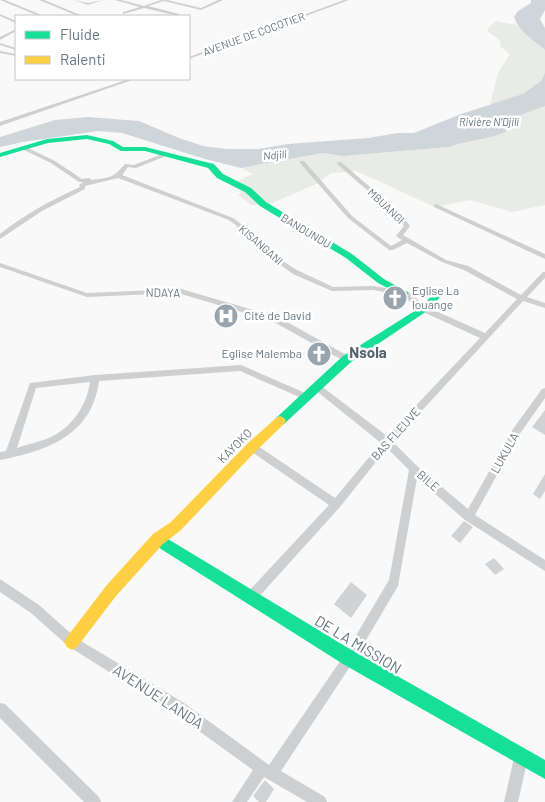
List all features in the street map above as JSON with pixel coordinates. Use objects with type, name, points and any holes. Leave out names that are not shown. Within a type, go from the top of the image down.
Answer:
[{"type":"street","points":[[2,0],[40,15]]},
{"type":"street","points":[[41,0],[78,15]]},
{"type":"street","points":[[76,0],[88,4],[101,0]]},
{"type":"street","points":[[117,0],[178,15]]},
{"type":"street","points":[[114,7],[135,0]]},
{"type":"street","points":[[124,13],[163,0],[201,9],[220,0]]},
{"type":"street","points":[[182,4],[194,0]]},
{"type":"street","name":"AVENUE DE COCOTIER","points":[[190,58],[347,0]]},
{"type":"street","points":[[54,4],[59,2]]},
{"type":"street","points":[[0,15],[15,22]]},
{"type":"street","points":[[0,44],[15,49]]},
{"type":"street","points":[[0,52],[15,55]]},
{"type":"street","points":[[0,124],[130,80]]},
{"type":"street","points":[[0,155],[26,149],[47,141],[87,137],[111,142],[121,150],[145,150],[164,155]]},
{"type":"street","points":[[26,149],[53,162],[81,181],[102,180],[118,176],[127,165],[134,167],[164,155]]},
{"type":"street","name":"BANDUNDU","points":[[164,155],[211,166],[220,176],[248,190],[270,209],[349,256],[381,281],[404,293]]},
{"type":"street","points":[[302,162],[350,217],[391,249],[407,240]]},
{"type":"street","name":"MBUANGI","points":[[339,163],[399,216],[407,226],[399,236],[444,261],[485,277],[521,298]]},
{"type":"street","name":"KISANGANI","points":[[118,176],[231,219],[260,241],[277,260],[295,272],[332,289],[373,288],[404,293],[424,309],[486,337]]},
{"type":"street","points":[[0,237],[64,196],[83,188],[82,185],[92,180]]},
{"type":"street","points":[[436,206],[545,257]]},
{"type":"street","points":[[0,226],[10,229]]},
{"type":"street","name":"NDAYA","points":[[0,265],[87,295],[178,291],[275,319],[347,359]]},
{"type":"street","name":"BAS FLEUVE","points":[[251,597],[336,504],[387,442],[545,274]]},
{"type":"street","name":"KAYOKO","points":[[72,642],[111,591],[158,540],[176,526],[252,447],[347,359],[424,309],[439,293]]},
{"type":"street","points":[[521,298],[545,306]]},
{"type":"street","points":[[10,454],[34,385],[95,378],[240,368],[307,397]]},
{"type":"street","points":[[0,456],[52,441],[66,433],[85,410],[95,378]]},
{"type":"street","name":"BILE","points":[[317,387],[387,442],[469,518],[544,564]]},
{"type":"street","name":"LUKULA","points":[[469,518],[516,432],[545,391]]},
{"type":"street","points":[[252,447],[336,504]]},
{"type":"street","points":[[239,802],[267,770],[350,658],[394,582],[414,469]]},
{"type":"street","name":"DE LA MISSION","points":[[158,540],[350,658],[545,770]]},
{"type":"street","name":"AVENUE LANDA","points":[[0,585],[35,609],[72,642],[179,708],[267,770],[320,802]]},
{"type":"street","points":[[0,708],[94,802]]},
{"type":"street","points":[[511,802],[522,758]]},
{"type":"shaded area","points":[[496,21],[517,25],[527,36],[545,50],[545,74],[536,87],[529,91],[490,105],[498,73],[510,54],[500,46],[500,40],[487,31]]},
{"type":"shaded area","points":[[545,106],[545,205],[512,212],[470,200],[435,207],[356,171],[331,173],[316,184],[268,205],[251,205],[238,195],[242,192],[230,184],[253,174],[241,168],[323,153],[343,156],[449,147],[487,138],[512,128],[508,119]]},
{"type":"water","points":[[531,0],[545,0],[545,10],[540,19],[545,28],[545,50],[523,31],[514,17],[518,11],[531,3]]},
{"type":"water","name":"Rivière N'Djili","points":[[545,73],[545,106],[509,119],[513,128],[505,132],[449,147],[343,156],[323,153],[241,168],[205,159],[122,133],[98,131],[0,147],[0,137],[55,120],[88,117],[139,121],[203,146],[227,149],[258,149],[288,144],[414,133],[461,114],[523,94],[541,81]]},
{"type":"building","name":"Cité de David","points":[[225,309],[236,316],[228,323],[216,316]]},
{"type":"building","name":"Eglise Malemba","points":[[316,347],[328,354],[319,363],[307,356]]},
{"type":"building","points":[[545,410],[545,435],[532,427]]},
{"type":"building","points":[[545,474],[545,491],[540,499],[533,494]]},
{"type":"building","points":[[464,521],[473,527],[460,543],[451,536]]},
{"type":"building","points":[[494,558],[504,569],[495,575],[485,564]]},
{"type":"building","points":[[351,582],[367,595],[351,618],[334,604]]},
{"type":"building","points":[[265,780],[274,789],[266,802],[259,802],[253,796]]},
{"type":"traffic: fast","points":[[0,155],[47,141],[87,137],[111,142],[121,149],[145,149],[211,166],[220,176],[248,190],[263,204],[349,256],[381,281],[404,293]]},
{"type":"traffic: fast","points":[[280,421],[347,359],[424,309],[439,293]]},
{"type":"traffic: fast","points":[[158,539],[349,658],[545,770]]},
{"type":"traffic: slow","points":[[72,642],[111,591],[158,539],[176,526],[252,447],[280,421]]},
{"type":"place","name":"Eglise La louange","points":[[395,298]]},
{"type":"place","name":"Cité de David","points":[[226,316]]},
{"type":"place","name":"Eglise Malemba","points":[[319,354]]},
{"type":"district","name":"Nsola","points":[[368,353]]},
{"type":"water label","name":"Ndjili","points":[[275,155]]}]
